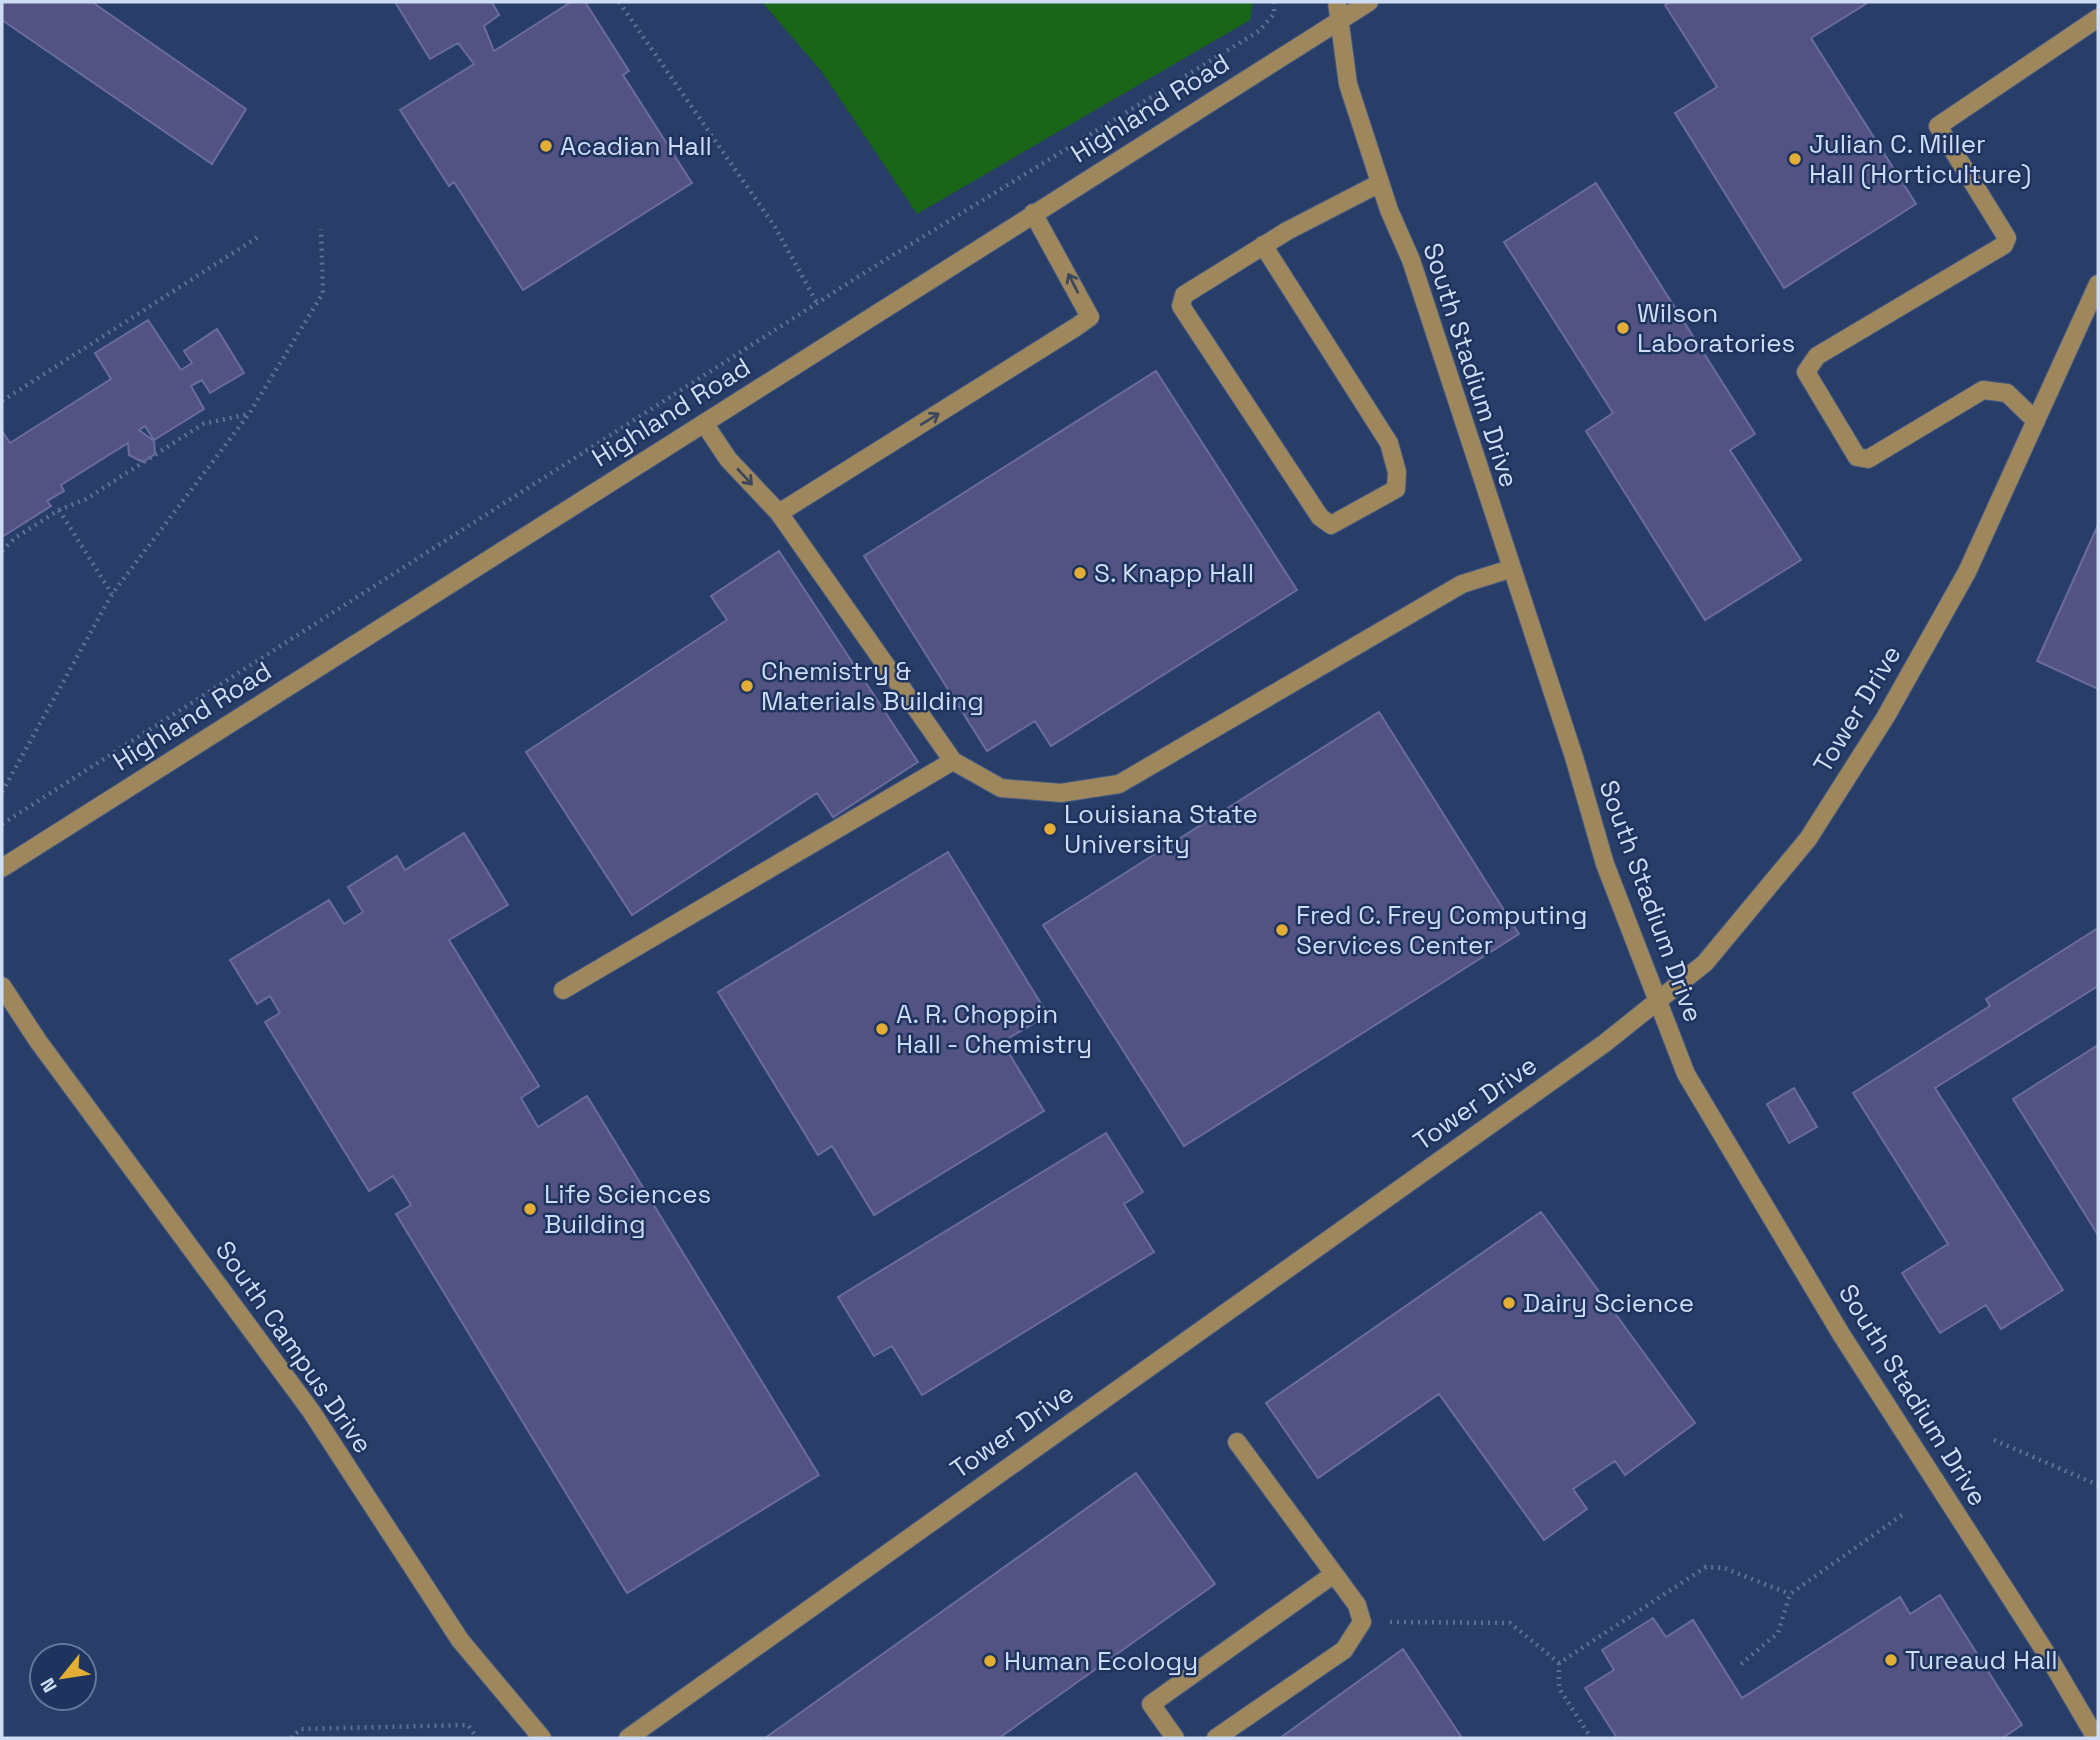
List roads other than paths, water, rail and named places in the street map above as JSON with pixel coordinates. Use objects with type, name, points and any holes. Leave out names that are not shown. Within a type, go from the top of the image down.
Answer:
[{"type":"street","name":"Highland Road","points":[[2,868],[1033,213],[1339,11],[1370,2]]},
{"type":"street","name":"South Stadium Drive","points":[[1339,11],[1348,84],[1380,183],[1396,230],[1411,260],[1574,758],[1605,864],[1686,1074],[1841,1334],[2041,1645],[2096,1738]]},
{"type":"street","points":[[2036,421],[2007,393],[1983,390],[1868,459],[1857,457],[1806,372],[1817,356],[2004,245],[2007,238],[1938,126],[2098,18]]},
{"type":"street","points":[[1263,245],[1389,443],[1397,472],[1396,489],[1331,525],[1320,517],[1181,306],[1184,295],[1263,245],[1345,199],[1380,183]]},
{"type":"street","points":[[779,513],[1090,317],[1033,213]]},
{"type":"street","name":"Tower Drive","points":[[628,1738],[1605,1043],[1705,963],[1808,839],[1885,718],[1966,572],[2098,284]]},
{"type":"street","points":[[704,423],[729,459],[779,513],[953,761],[1001,788],[1061,793],[1119,784],[1462,584],[1510,569]]},
{"type":"street","points":[[563,990],[953,761]]},
{"type":"street","name":"South Campus Drive","points":[[2,986],[38,1041],[311,1411],[460,1640],[542,1738]]},
{"type":"street","points":[[1216,1738],[1343,1650],[1362,1622],[1357,1605],[1237,1442]]},
{"type":"street","points":[[1175,1738],[1151,1704],[1334,1574]]},
{"type":"place","name":"Acadian Hall","points":[[546,146]]},
{"type":"place","name":"Julian C. Miller Hall (Horticulture)","points":[[1795,159]]},
{"type":"place","name":"Wilson Laboratories","points":[[1623,328]]},
{"type":"place","name":"S. Knapp Hall","points":[[1080,573]]},
{"type":"place","name":"Chemistry & Materials Building","points":[[747,686]]},
{"type":"place","name":"Louisiana State University","points":[[1050,829]]},
{"type":"place","name":"Fred C. Frey Computing Services Center","points":[[1282,930]]},
{"type":"place","name":"A. R. Choppin Hall - Chemistry","points":[[882,1029]]},
{"type":"place","name":"Life Sciences Building","points":[[530,1209]]},
{"type":"place","name":"Dairy Science","points":[[1509,1303]]},
{"type":"place","name":"Tureaud Hall","points":[[1891,1660]]},
{"type":"place","name":"Human Ecology","points":[[990,1661]]}]
